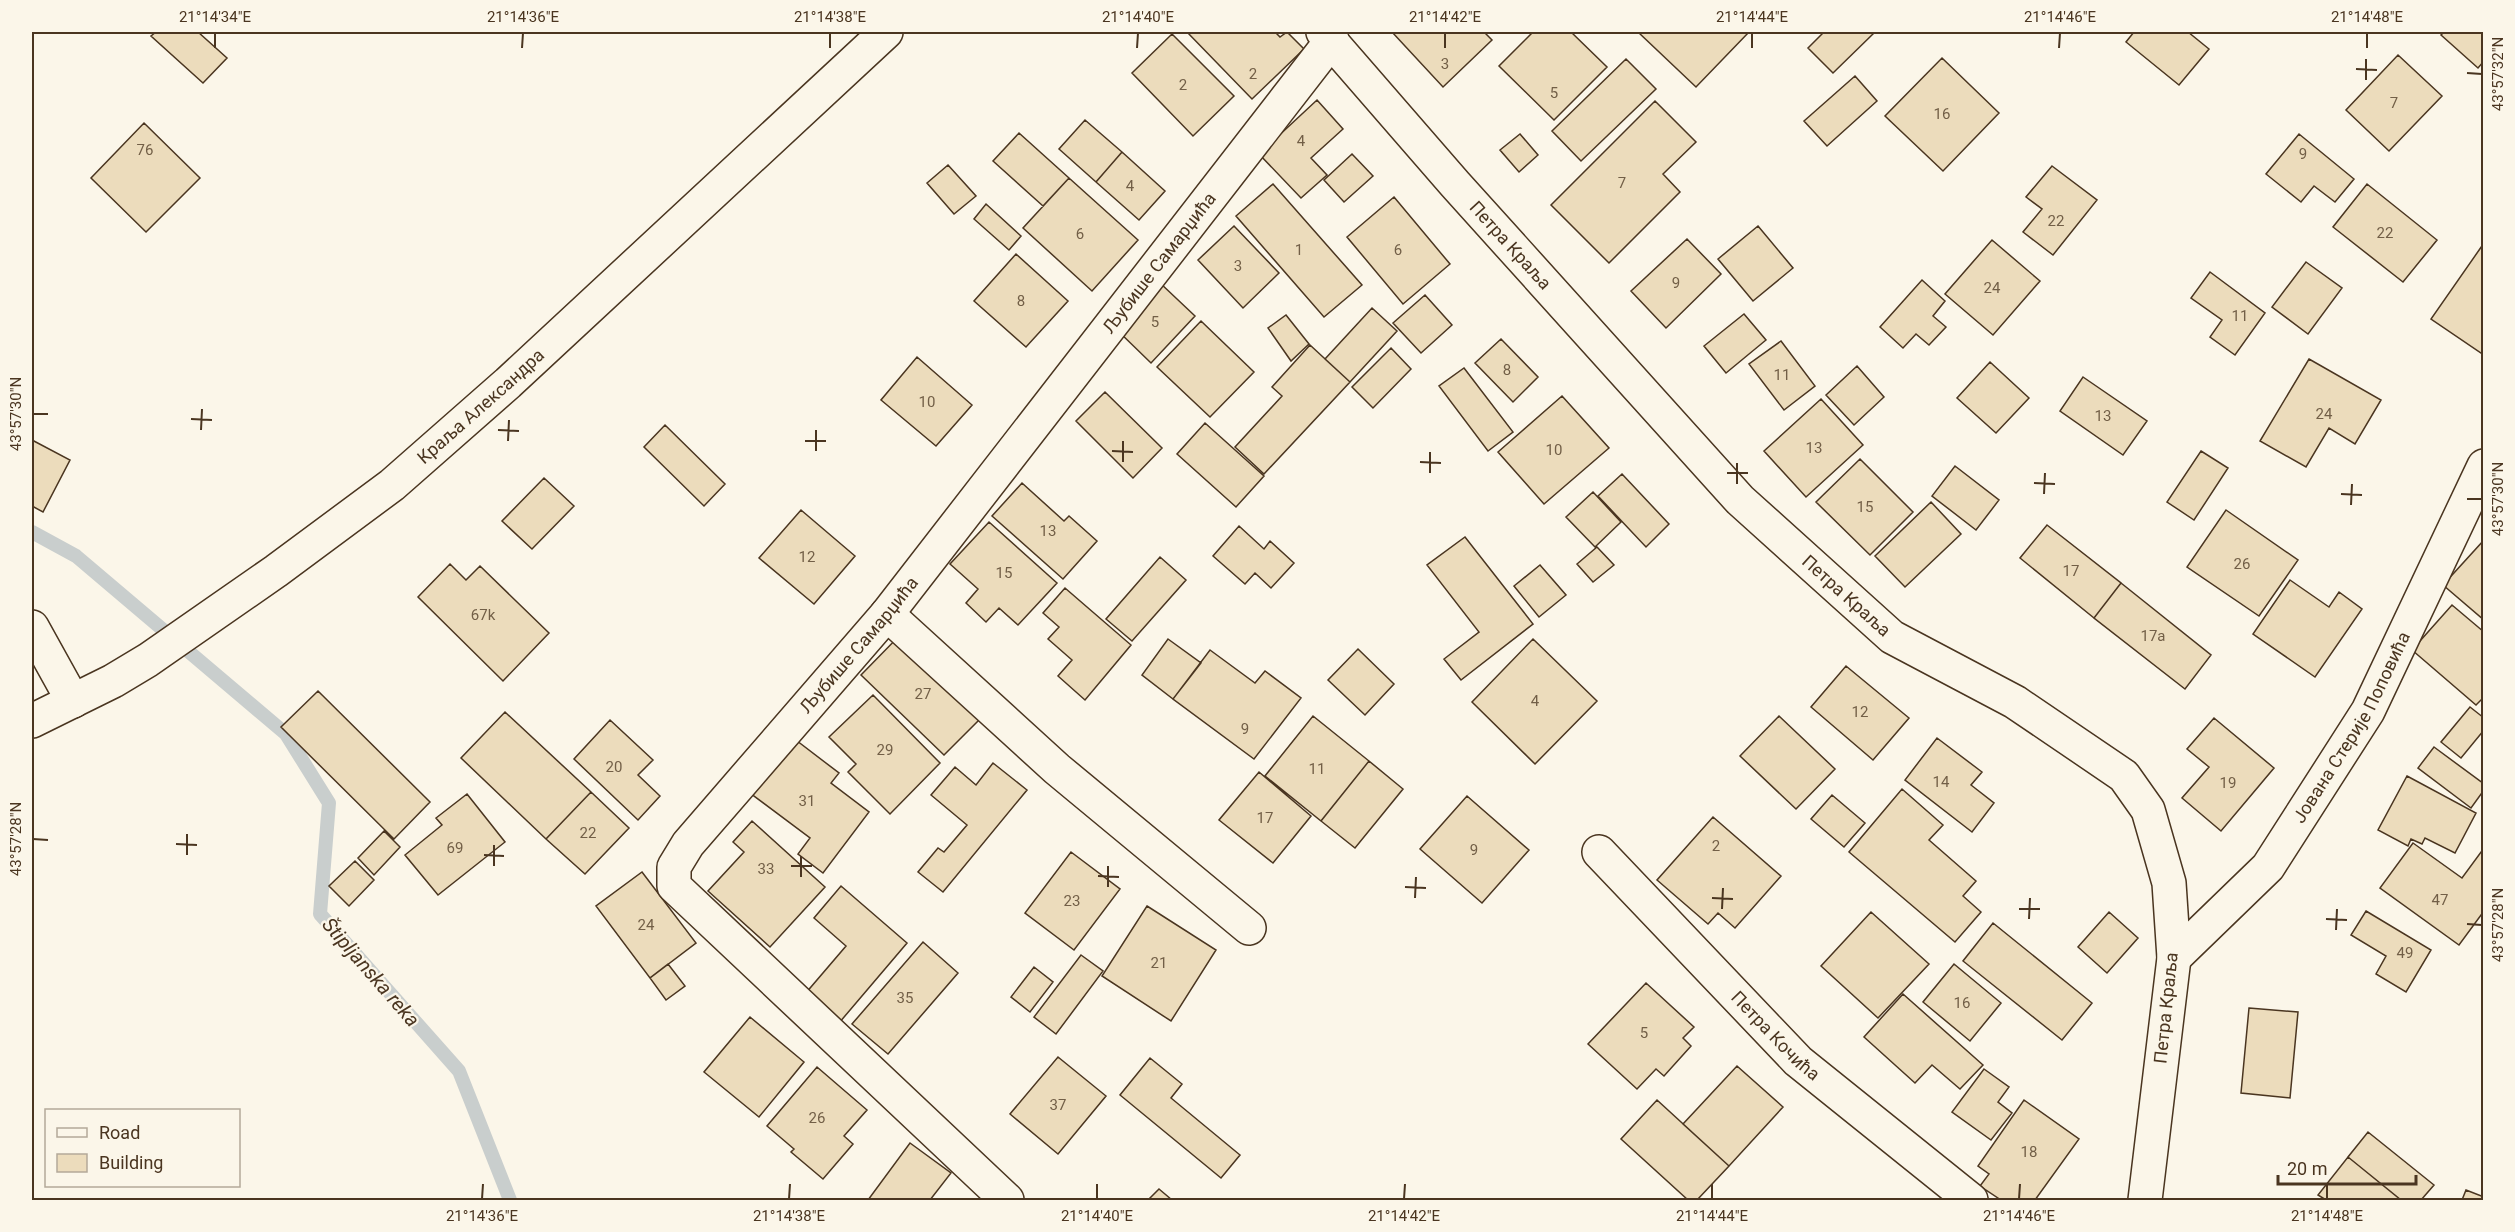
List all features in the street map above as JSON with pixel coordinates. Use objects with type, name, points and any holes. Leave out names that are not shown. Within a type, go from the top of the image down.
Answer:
[{"type":"street","name":"Краља Александра","points":[[32,721],[148,660],[276,571],[392,485],[886,32]]},
{"type":"street","name":"Љубише Самарџића","points":[[1007,1200],[674,886],[674,867],[688,844],[887,614],[1327,36]]},
{"type":"street","name":"Петра Краља","points":[[1327,36],[1455,184],[1740,500],[1892,637],[2015,702],[2124,777],[2148,810],[2169,883],[2174,958],[2145,1200]]},
{"type":"street","name":"Јована Стерије Поповића","points":[[2174,958],[2268,867],[2368,711],[2484,466]]},
{"type":"street","points":[[887,614],[1057,769],[1249,928]]},
{"type":"street","points":[[32,627],[73,701]]},
{"type":"street","name":"Петра Кочића","points":[[1599,852],[1798,1061],[1971,1200]]},
{"type":"building","points":[[156,32],[198,32],[227,58],[203,83],[151,36]]},
{"type":"building","points":[[1187,32],[1275,32],[1280,37],[1287,32],[1304,49],[1252,99]]},
{"type":"building","points":[[1392,32],[1484,32],[1492,40],[1443,87]]},
{"type":"building","points":[[1533,32],[1571,32],[1607,67],[1554,120],[1499,66]]},
{"type":"building","points":[[1638,32],[1749,32],[1696,87]]},
{"type":"building","points":[[1824,32],[1875,32],[1833,73],[1808,48]]},
{"type":"building","points":[[2134,32],[2188,32],[2209,49],[2179,85],[2126,42]]},
{"type":"building","points":[[2444,32],[2484,32],[2484,61],[2478,68],[2441,35]]},
{"type":"building","points":[[1172,34],[1234,96],[1193,136],[1132,73]]},
{"type":"building","points":[[2398,55],[2442,96],[2389,151],[2346,110]]},
{"type":"building","points":[[1942,58],[1999,113],[1943,171],[1885,116]]},
{"type":"building","points":[[1626,59],[1656,89],[1581,161],[1552,131]]},
{"type":"building","points":[[1855,76],[1877,101],[1827,146],[1804,121]]},
{"type":"building","points":[[1317,100],[1343,129],[1311,158],[1327,175],[1301,198],[1259,154]]},
{"type":"building","points":[[1655,101],[1696,142],[1663,174],[1680,192],[1609,263],[1551,205]]},
{"type":"building","points":[[1085,120],[1122,152],[1096,182],[1059,149]]},
{"type":"building","points":[[144,123],[200,178],[146,232],[91,178]]},
{"type":"building","points":[[1019,133],[1069,178],[1043,206],[993,161]]},
{"type":"building","points":[[1520,134],[1538,155],[1519,172],[1500,150]]},
{"type":"building","points":[[2299,134],[2354,179],[2335,202],[2314,186],[2301,202],[2266,174]]},
{"type":"building","points":[[1122,152],[1165,191],[1139,220],[1096,182]]},
{"type":"building","points":[[1352,154],[1373,176],[1344,202],[1324,180]]},
{"type":"building","points":[[948,165],[976,196],[954,214],[927,183]]},
{"type":"building","points":[[2052,166],[2097,200],[2053,255],[2023,232],[2042,209],[2026,197]]},
{"type":"building","points":[[1069,178],[1138,240],[1092,291],[1023,228]]},
{"type":"building","points":[[1273,184],[1362,285],[1324,317],[1236,216]]},
{"type":"building","points":[[2367,184],[2437,240],[2403,282],[2333,227]]},
{"type":"building","points":[[1394,197],[1450,264],[1403,304],[1347,237]]},
{"type":"building","points":[[986,204],[1021,236],[1009,250],[974,219]]},
{"type":"building","points":[[1234,226],[1279,273],[1243,308],[1198,260]]},
{"type":"building","points":[[1758,226],[1793,268],[1753,301],[1718,259]]},
{"type":"building","points":[[1687,239],[1721,274],[1666,328],[1631,291]]},
{"type":"building","points":[[1992,240],[2040,281],[1993,335],[1945,294]]},
{"type":"building","points":[[2484,243],[2484,355],[2431,319]]},
{"type":"building","points":[[1016,254],[1068,301],[1026,347],[974,301]]},
{"type":"building","points":[[2306,262],[2342,288],[2308,334],[2272,307]]},
{"type":"building","points":[[2210,272],[2265,313],[2235,355],[2210,337],[2222,320],[2191,298]]},
{"type":"building","points":[[1922,280],[1945,301],[1933,316],[1946,327],[1929,345],[1916,334],[1903,348],[1880,327]]},
{"type":"building","points":[[1159,282],[1195,316],[1151,363],[1115,328]]},
{"type":"building","points":[[1425,295],[1452,325],[1421,353],[1393,323]]},
{"type":"building","points":[[1372,308],[1397,331],[1350,382],[1325,359]]},
{"type":"building","points":[[1744,314],[1766,340],[1726,373],[1704,346]]},
{"type":"building","points":[[1286,315],[1309,344],[1291,361],[1268,328]]},
{"type":"building","points":[[1201,321],[1254,372],[1210,417],[1157,367]]},
{"type":"building","points":[[1501,339],[1538,377],[1513,402],[1475,363]]},
{"type":"building","points":[[1781,341],[1815,386],[1784,410],[1749,364]]},
{"type":"building","points":[[1310,345],[1350,382],[1264,474],[1235,447],[1282,396],[1272,387]]},
{"type":"building","points":[[1391,348],[1411,369],[1373,408],[1352,387]]},
{"type":"building","points":[[917,357],[972,405],[936,446],[881,400]]},
{"type":"building","points":[[2309,359],[2381,400],[2355,444],[2329,428],[2306,467],[2260,441]]},
{"type":"building","points":[[1990,362],[2029,398],[1996,433],[1957,398]]},
{"type":"building","points":[[1857,366],[1884,397],[1854,425],[1826,395]]},
{"type":"building","points":[[1464,368],[1513,432],[1488,451],[1439,386]]},
{"type":"building","points":[[2083,377],[2147,421],[2123,455],[2060,411]]},
{"type":"building","points":[[1105,392],[1162,448],[1133,478],[1076,421]]},
{"type":"building","points":[[1562,396],[1609,448],[1544,504],[1498,452]]},
{"type":"building","points":[[1821,399],[1863,445],[1806,497],[1764,451]]},
{"type":"building","points":[[1205,423],[1264,476],[1236,507],[1177,454]]},
{"type":"building","points":[[665,425],[725,484],[704,506],[644,447]]},
{"type":"building","points":[[32,440],[70,460],[43,512],[32,506]]},
{"type":"building","points":[[2201,451],[2228,468],[2194,520],[2167,502]]},
{"type":"building","points":[[1860,459],[1913,512],[1870,555],[1816,502]]},
{"type":"building","points":[[1955,466],[1999,500],[1976,530],[1932,496]]},
{"type":"building","points":[[1622,474],[1669,524],[1646,547],[1598,496]]},
{"type":"building","points":[[544,478],[574,506],[532,549],[502,521]]},
{"type":"building","points":[[1022,483],[1064,521],[1069,516],[1097,541],[1063,579],[992,516]]},
{"type":"building","points":[[1593,492],[1621,522],[1595,547],[1566,517]]},
{"type":"building","points":[[1931,502],[1961,534],[1905,587],[1875,556]]},
{"type":"building","points":[[801,510],[855,556],[814,604],[759,558]]},
{"type":"building","points":[[2226,510],[2298,560],[2259,616],[2187,567]]},
{"type":"building","points":[[989,522],[1057,583],[1018,625],[999,608],[986,622],[966,603],[978,589],[950,564]]},
{"type":"building","points":[[2047,525],[2121,583],[2094,618],[2020,558]]},
{"type":"building","points":[[1239,526],[1264,549],[1270,541],[1294,563],[1271,588],[1255,573],[1245,584],[1213,556]]},
{"type":"building","points":[[1465,537],[1533,624],[1461,680],[1444,659],[1479,632],[1427,565]]},
{"type":"building","points":[[2484,540],[2484,620],[2443,585]]},
{"type":"building","points":[[1597,547],[1614,565],[1593,582],[1577,564]]},
{"type":"building","points":[[1160,557],[1186,580],[1132,641],[1106,619]]},
{"type":"building","points":[[450,564],[466,580],[480,566],[549,633],[503,681],[418,597]]},
{"type":"building","points":[[1540,565],[1566,595],[1539,617],[1514,586]]},
{"type":"building","points":[[2290,580],[2329,607],[2339,592],[2362,609],[2315,677],[2253,634]]},
{"type":"building","points":[[2121,583],[2211,655],[2185,689],[2094,618]]},
{"type":"building","points":[[1065,588],[1131,645],[1085,700],[1058,676],[1072,660],[1048,639],[1059,627],[1043,613]]},
{"type":"building","points":[[2452,605],[2484,632],[2484,697],[2476,705],[2412,650]]},
{"type":"building","points":[[902,633],[986,713],[944,755],[861,675]]},
{"type":"building","points":[[1168,639],[1201,663],[1173,699],[1142,675]]},
{"type":"building","points":[[1533,639],[1597,701],[1535,764],[1472,702]]},
{"type":"building","points":[[1358,649],[1394,684],[1365,715],[1328,680]]},
{"type":"building","points":[[1210,650],[1255,683],[1265,671],[1301,698],[1254,759],[1173,699]]},
{"type":"building","points":[[1846,666],[1909,718],[1873,760],[1811,707]]},
{"type":"building","points":[[318,691],[430,802],[394,839],[281,727]]},
{"type":"building","points":[[873,695],[940,763],[890,814],[848,772],[856,764],[829,737]]},
{"type":"building","points":[[2470,707],[2484,718],[2484,730],[2461,758],[2441,742]]},
{"type":"building","points":[[505,712],[591,792],[546,839],[461,758]]},
{"type":"building","points":[[1313,716],[1369,761],[1321,821],[1265,776]]},
{"type":"building","points":[[1779,716],[1835,769],[1796,809],[1740,756]]},
{"type":"building","points":[[2214,718],[2274,768],[2221,831],[2182,798],[2209,767],[2187,749]]},
{"type":"building","points":[[610,720],[653,760],[638,775],[660,796],[638,820],[574,759]]},
{"type":"building","points":[[788,734],[839,773],[831,783],[869,812],[823,873],[798,854],[810,838],[746,790]]},
{"type":"building","points":[[1937,738],[1982,772],[1971,785],[1994,803],[1972,832],[1905,780]]},
{"type":"building","points":[[2434,747],[2484,784],[2484,790],[2471,808],[2418,768]]},
{"type":"building","points":[[1369,761],[1403,789],[1355,848],[1321,821]]},
{"type":"building","points":[[993,763],[1027,790],[943,892],[918,872],[938,848],[944,852],[967,825],[931,795],[955,767],[976,785]]},
{"type":"building","points":[[1259,772],[1311,816],[1273,863],[1219,820]]},
{"type":"building","points":[[2407,776],[2476,813],[2455,853],[2425,838],[2422,844],[2411,839],[2408,846],[2378,830]]},
{"type":"building","points":[[1902,789],[1943,825],[1929,840],[1976,881],[1963,896],[1981,912],[1955,942],[1849,852]]},
{"type":"building","points":[[591,792],[629,828],[585,874],[546,839]]},
{"type":"building","points":[[467,794],[505,842],[438,895],[405,855],[442,825],[436,818]]},
{"type":"building","points":[[1832,795],[1865,823],[1844,847],[1811,819]]},
{"type":"building","points":[[1467,796],[1529,850],[1482,903],[1420,849]]},
{"type":"building","points":[[1713,817],[1781,876],[1735,928],[1718,913],[1708,924],[1657,880]]},
{"type":"building","points":[[752,821],[825,887],[770,947],[708,891],[744,852],[733,842]]},
{"type":"building","points":[[384,831],[400,847],[374,875],[358,858]]},
{"type":"building","points":[[2413,843],[2462,878],[2484,848],[2484,911],[2459,945],[2380,888]]},
{"type":"building","points":[[1071,852],[1120,889],[1074,950],[1025,913]]},
{"type":"building","points":[[355,861],[374,880],[349,906],[329,886]]},
{"type":"building","points":[[642,872],[696,943],[650,978],[596,906]]},
{"type":"building","points":[[841,886],[907,943],[839,1023],[805,994],[846,946],[814,918]]},
{"type":"building","points":[[1147,906],[1216,950],[1171,1021],[1102,976]]},
{"type":"building","points":[[2366,911],[2431,950],[2406,992],[2376,974],[2386,956],[2351,935]]},
{"type":"building","points":[[1871,912],[1929,964],[1878,1018],[1821,966]]},
{"type":"building","points":[[2109,912],[2138,938],[2107,973],[2078,947]]},
{"type":"building","points":[[1993,923],[2092,1003],[2062,1040],[1963,961]]},
{"type":"building","points":[[923,942],[958,973],[888,1054],[852,1024]]},
{"type":"building","points":[[1081,955],[1103,971],[1056,1034],[1034,1017]]},
{"type":"building","points":[[668,964],[685,986],[666,1000],[650,978]]},
{"type":"building","points":[[1954,964],[2001,1003],[1970,1041],[1923,1002]]},
{"type":"building","points":[[1034,967],[1053,982],[1030,1012],[1011,997]]},
{"type":"building","points":[[1646,983],[1694,1027],[1683,1038],[1691,1046],[1664,1076],[1656,1069],[1637,1089],[1588,1044]]},
{"type":"building","points":[[1903,994],[1983,1065],[1960,1089],[1932,1065],[1915,1083],[1864,1037]]},
{"type":"building","points":[[2249,1008],[2298,1012],[2290,1098],[2241,1093]]},
{"type":"building","points":[[750,1017],[804,1062],[759,1117],[704,1072]]},
{"type":"building","points":[[1058,1057],[1106,1096],[1058,1154],[1010,1114]]},
{"type":"building","points":[[1150,1058],[1182,1084],[1171,1098],[1240,1155],[1221,1178],[1120,1095]]},
{"type":"building","points":[[1737,1066],[1783,1107],[1729,1166],[1683,1124]]},
{"type":"building","points":[[817,1067],[867,1110],[844,1136],[853,1144],[823,1179],[791,1152],[794,1149],[767,1126]]},
{"type":"building","points":[[1984,1069],[2009,1087],[1998,1102],[2012,1113],[1991,1140],[1952,1112]]},
{"type":"building","points":[[1657,1100],[1729,1166],[1697,1200],[1688,1200],[1621,1139]]},
{"type":"building","points":[[2024,1100],[2079,1139],[2035,1200],[2001,1200],[1980,1186],[1989,1174],[1978,1166]]},
{"type":"building","points":[[2368,1132],[2434,1185],[2421,1200],[2401,1200],[2348,1157]]},
{"type":"building","points":[[910,1143],[951,1173],[930,1200],[868,1200]]},
{"type":"building","points":[[2348,1157],[2401,1200],[2326,1200],[2318,1195]]},
{"type":"building","points":[[1159,1189],[1172,1200],[1148,1200]]},
{"type":"building","points":[[2466,1190],[2484,1197],[2484,1200],[2462,1200]]},
{"type":"waterway","name":"Štipljanska reka","points":[[32,532],[76,556],[286,734],[329,803],[320,914],[459,1071],[510,1200]]}]
